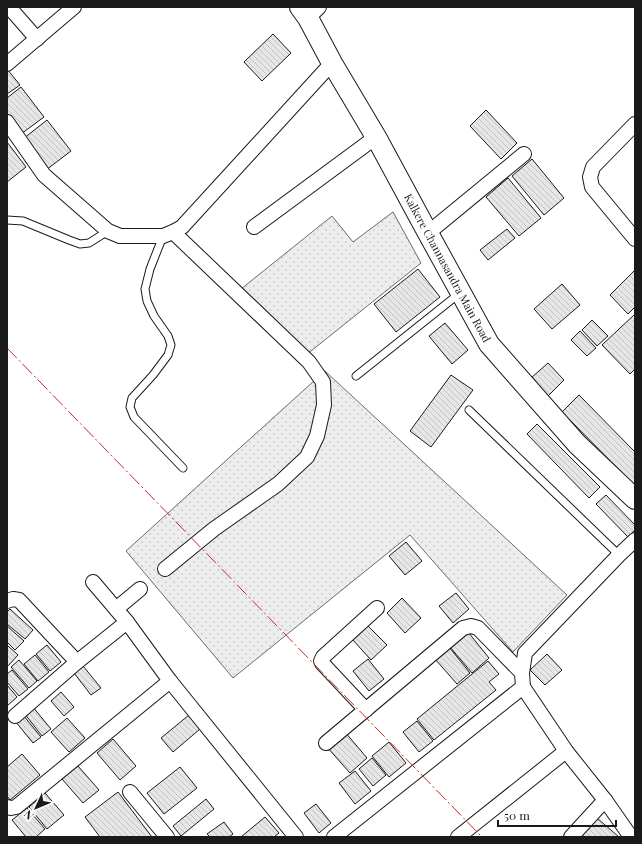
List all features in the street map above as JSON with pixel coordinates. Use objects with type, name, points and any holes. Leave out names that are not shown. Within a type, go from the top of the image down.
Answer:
[{"type":"main road","name":"Kalkere Channasandra Main Road","points":[[309,11],[332,64],[376,137],[489,344],[577,444],[635,499]]},
{"type":"street","points":[[9,7],[37,39]]},
{"type":"street","points":[[7,64],[74,7]]},
{"type":"street","points":[[7,122],[44,175],[108,231],[120,236],[168,234],[182,227],[332,64]]},
{"type":"street","points":[[635,124],[593,167],[590,177],[592,187],[635,239]]},
{"type":"street","points":[[254,227],[376,137]]},
{"type":"street","points":[[428,233],[524,154]]},
{"type":"street","points":[[164,569],[214,529],[278,484],[307,457],[317,436],[324,405],[323,382],[309,362],[168,234]]},
{"type":"street","points":[[631,837],[605,800],[566,751],[523,687],[522,673],[525,653],[635,540]]},
{"type":"street","points":[[94,582],[127,622],[170,681],[296,837]]},
{"type":"street","points":[[116,609],[140,589]]},
{"type":"street","points":[[7,601],[13,599],[19,600],[77,662]]},
{"type":"street","points":[[366,710],[321,661],[322,658],[377,608]]},
{"type":"street","points":[[15,716],[77,662],[127,622]]},
{"type":"street","points":[[326,743],[463,628],[471,626],[478,628],[522,673]]},
{"type":"street","points":[[7,807],[16,807],[170,681]]},
{"type":"street","points":[[334,837],[523,687]]},
{"type":"street","points":[[458,837],[566,751]]},
{"type":"street","points":[[130,792],[167,837]]},
{"type":"street","points":[[571,837],[605,800]]},
{"type":"lane","points":[[7,220],[23,221],[80,244],[89,243],[108,231]]},
{"type":"lane","points":[[168,234],[150,269],[145,289],[147,301],[154,316],[168,336],[171,345],[168,355],[153,375],[132,398],[130,407],[134,417],[182,468]]},
{"type":"lane","points":[[356,376],[460,293]]},
{"type":"lane","points":[[469,410],[619,555]]},
{"type":"shaded area","points":[[393,212],[421,263],[306,355],[241,289],[332,216],[353,242]]},
{"type":"shaded area","points":[[325,371],[567,595],[513,652],[410,535],[233,678],[126,551]]},
{"type":"building","points":[[273,34],[291,53],[262,81],[244,62]]},
{"type":"building","points":[[7,69],[20,85],[7,94]]},
{"type":"building","points":[[21,87],[44,117],[21,134],[7,117],[7,98]]},
{"type":"building","points":[[486,110],[517,143],[501,159],[470,126]]},
{"type":"building","points":[[47,120],[71,151],[46,170],[23,139]]},
{"type":"building","points":[[7,142],[26,167],[7,182]]},
{"type":"building","points":[[532,159],[564,198],[544,215],[512,176]]},
{"type":"building","points":[[508,178],[541,218],[519,236],[486,197]]},
{"type":"building","points":[[507,229],[515,238],[488,260],[480,250]]},
{"type":"building","points":[[418,269],[440,297],[396,332],[374,304]]},
{"type":"building","points":[[635,270],[635,307],[628,314],[610,295]]},
{"type":"building","points":[[562,284],[580,305],[552,329],[534,309]]},
{"type":"building","points":[[635,314],[635,369],[630,374],[602,345]]},
{"type":"building","points":[[592,320],[608,336],[597,346],[582,330]]},
{"type":"building","points":[[445,323],[468,350],[452,364],[429,336]]},
{"type":"building","points":[[580,331],[596,348],[587,356],[571,340]]},
{"type":"building","points":[[548,363],[564,380],[548,396],[531,378]]},
{"type":"building","points":[[451,375],[473,390],[431,447],[410,431]]},
{"type":"building","points":[[579,395],[635,452],[635,486],[562,412]]},
{"type":"building","points":[[537,424],[600,487],[589,498],[527,434]]},
{"type":"building","points":[[606,495],[635,525],[635,530],[628,537],[596,504]]},
{"type":"building","points":[[406,542],[422,561],[405,575],[389,556]]},
{"type":"building","points":[[456,593],[469,609],[453,623],[439,606]]},
{"type":"building","points":[[402,598],[421,618],[405,633],[387,613]]},
{"type":"building","points":[[10,609],[33,630],[25,639],[7,624],[7,612]]},
{"type":"building","points":[[7,626],[24,641],[15,650],[7,642]]},
{"type":"building","points":[[368,626],[387,645],[371,660],[353,640]]},
{"type":"building","points":[[468,632],[489,658],[472,673],[450,647]]},
{"type":"building","points":[[7,645],[18,655],[7,667]]},
{"type":"building","points":[[47,645],[61,662],[50,671],[36,654]]},
{"type":"building","points":[[449,647],[470,673],[457,684],[435,659]]},
{"type":"building","points":[[547,654],[562,670],[545,685],[530,670]]},
{"type":"building","points":[[35,655],[49,672],[38,681],[24,664]]},
{"type":"building","points":[[368,659],[384,679],[369,691],[353,671]]},
{"type":"building","points":[[19,660],[37,681],[29,688],[11,667]]},
{"type":"building","points":[[488,661],[499,674],[489,682],[496,690],[434,740],[417,719]]},
{"type":"building","points":[[83,666],[101,688],[91,695],[74,673]]},
{"type":"building","points":[[12,670],[28,689],[19,696],[7,682],[7,674]]},
{"type":"building","points":[[7,685],[17,697],[7,706]]},
{"type":"building","points":[[61,692],[74,707],[64,716],[51,701]]},
{"type":"building","points":[[32,706],[51,729],[42,736],[24,713]]},
{"type":"building","points":[[23,715],[41,737],[33,743],[15,721]]},
{"type":"building","points":[[189,715],[200,729],[173,752],[161,738]]},
{"type":"building","points":[[67,718],[85,738],[69,752],[51,732]]},
{"type":"building","points":[[417,721],[433,741],[419,752],[403,732]]},
{"type":"building","points":[[345,732],[367,758],[350,773],[327,747]]},
{"type":"building","points":[[113,739],[136,766],[120,780],[97,753]]},
{"type":"building","points":[[389,742],[406,763],[389,777],[372,756]]},
{"type":"building","points":[[22,754],[40,775],[10,800],[7,796],[7,767]]},
{"type":"building","points":[[372,758],[386,775],[373,786],[359,769]]},
{"type":"building","points":[[78,766],[99,790],[83,803],[62,779]]},
{"type":"building","points":[[180,767],[197,788],[164,814],[147,793]]},
{"type":"building","points":[[355,771],[371,791],[355,804],[339,783]]},
{"type":"building","points":[[118,792],[152,837],[100,837],[85,817]]},
{"type":"building","points":[[45,793],[64,815],[47,829],[29,807]]},
{"type":"building","points":[[206,799],[214,809],[181,836],[173,826]]},
{"type":"building","points":[[316,804],[331,823],[319,833],[304,813]]},
{"type":"building","points":[[27,808],[45,829],[36,837],[26,837],[12,820]]},
{"type":"building","points":[[265,817],[279,833],[274,837],[241,837]]},
{"type":"building","points":[[597,818],[619,837],[581,837]]},
{"type":"building","points":[[224,822],[233,834],[229,837],[210,837],[207,834]]},
{"type":"power","points":[[7,348],[482,837]]}]
